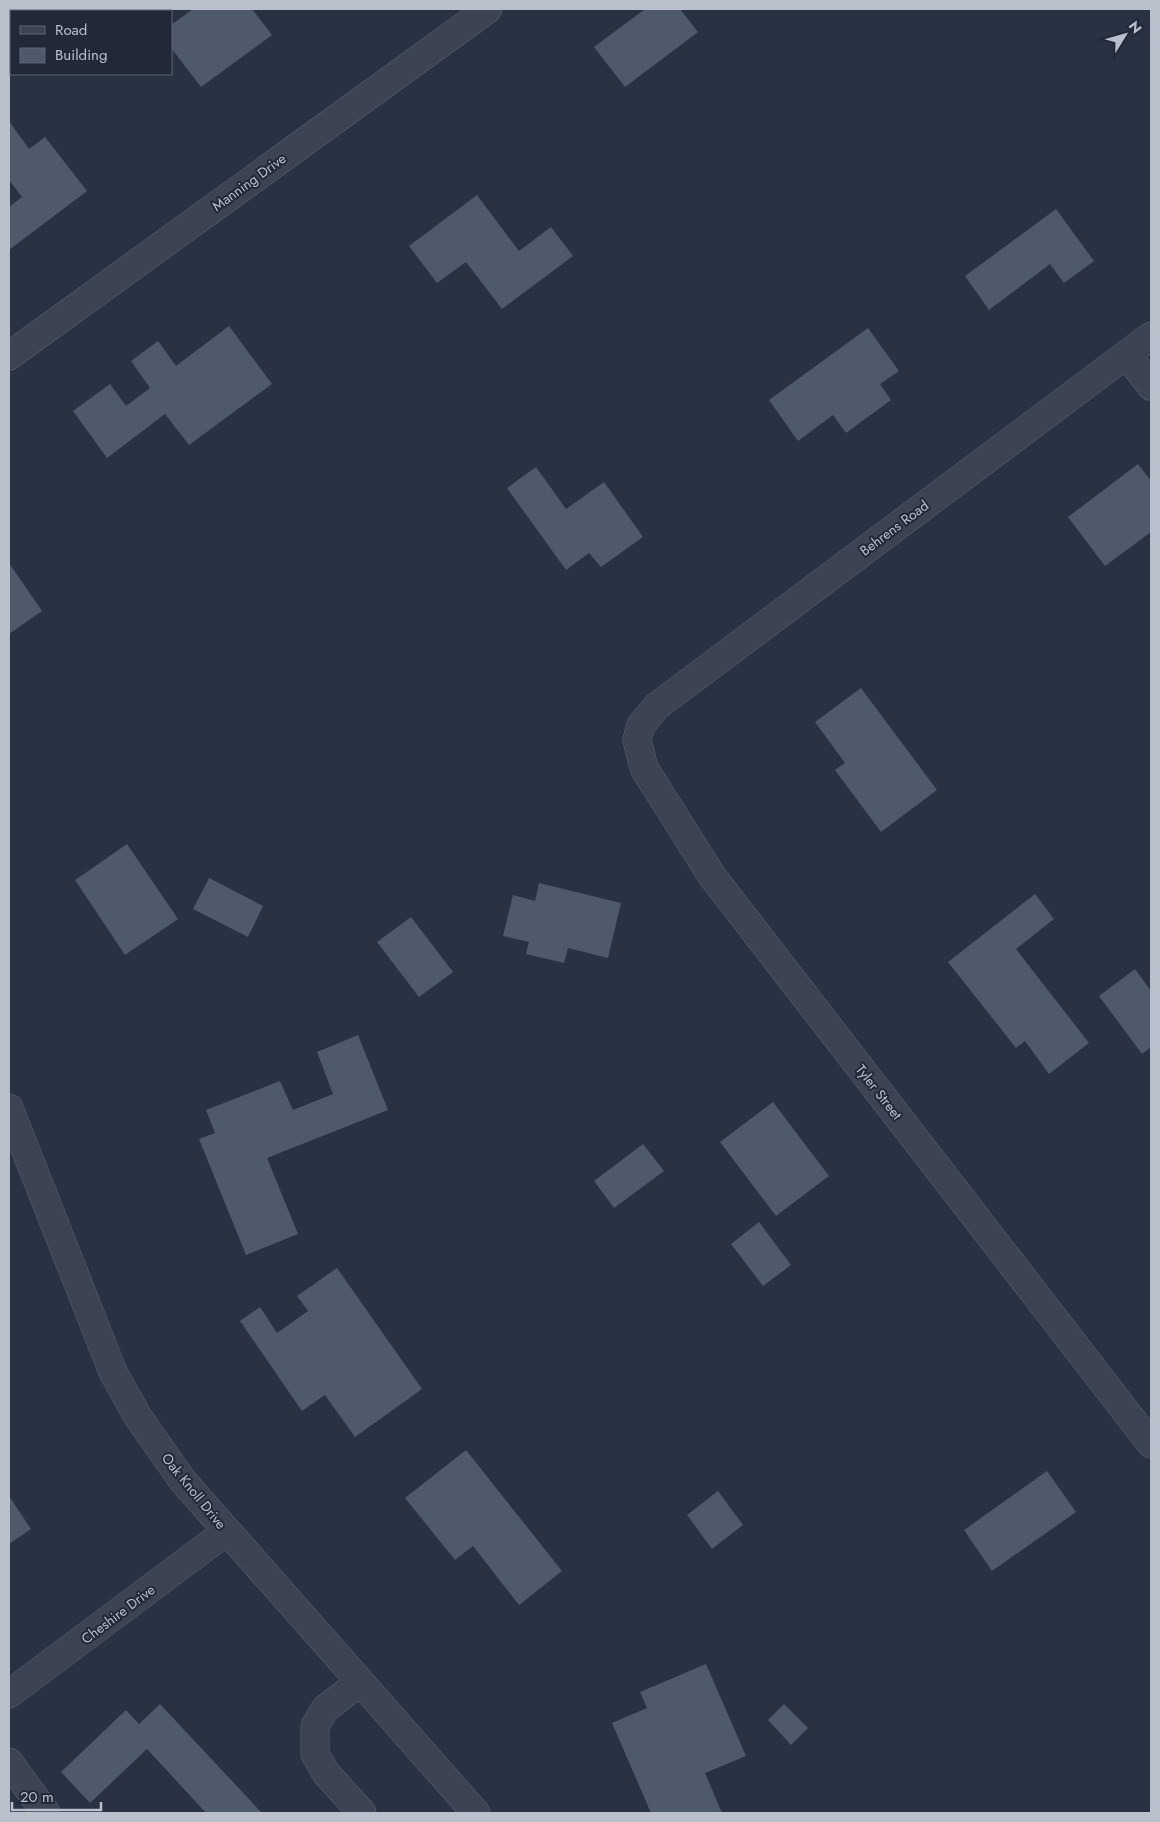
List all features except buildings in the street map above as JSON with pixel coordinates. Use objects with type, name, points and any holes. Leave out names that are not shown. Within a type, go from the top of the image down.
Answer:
[{"type":"street","name":"Manning Drive","points":[[9,356],[488,9]]},
{"type":"street","name":"Behrens Road","points":[[641,725],[657,706],[1151,336]]},
{"type":"street","points":[[1127,354],[1151,386]]},
{"type":"street","name":"Tyler Street","points":[[641,725],[637,740],[644,768],[712,876],[1151,1444]]},
{"type":"street","name":"Oak Knoll Drive","points":[[9,1108],[113,1372],[138,1417],[183,1481],[226,1532],[476,1813]]},
{"type":"street","name":"Cheshire Drive","points":[[9,1694],[226,1532]]},
{"type":"street","points":[[360,1682],[325,1709],[314,1726],[315,1754],[326,1773],[362,1813]]},
{"type":"street","points":[[9,1762],[46,1813]]}]
